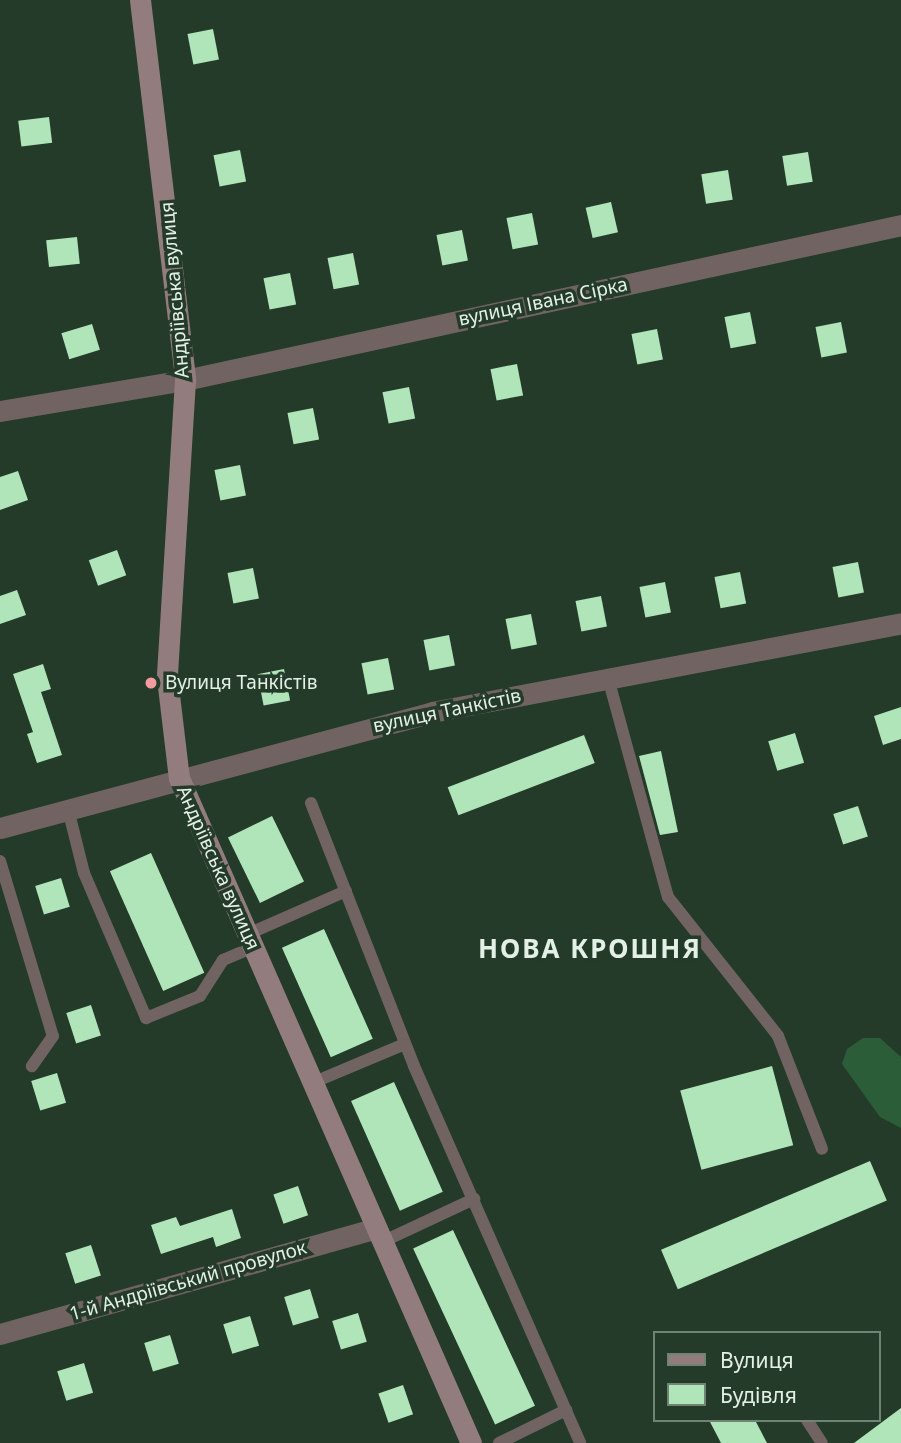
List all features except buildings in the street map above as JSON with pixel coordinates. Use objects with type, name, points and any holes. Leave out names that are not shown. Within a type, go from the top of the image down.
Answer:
[{"type":"street","name":"Андріївська вулиця","points":[[140,0],[185,380],[167,678],[179,778],[471,1443]]},
{"type":"street","name":"вулиця Івана Сірка","points":[[0,411],[185,380],[901,225]]},
{"type":"street","name":"вулиця Танкістів","points":[[0,828],[432,712],[901,623]]},
{"type":"street","name":"1-й Андріївський провулок","points":[[0,1335],[379,1235]]},
{"type":"lane","points":[[608,678],[668,897],[778,1036],[822,1149]]},
{"type":"lane","points":[[311,803],[405,1044],[580,1443]]},
{"type":"lane","points":[[68,808],[84,873],[146,1018],[200,996],[223,960],[250,941],[346,891]]},
{"type":"lane","points":[[0,861],[52,1036],[32,1066]]},
{"type":"lane","points":[[313,1083],[405,1044]]},
{"type":"lane","points":[[379,1235],[474,1199]]},
{"type":"lane","points":[[499,1443],[566,1410]]},
{"type":"lane","points":[[808,1422],[822,1443]]},
{"type":"shaded area","points":[[863,1038],[880,1038],[901,1057],[901,1128],[880,1117],[842,1064],[847,1049]]},
{"type":"place","name":"Вулиця Танкістів","points":[[151,683]]},
{"type":"district","name":"НОВА КРОШНЯ","points":[[590,949]]}]
